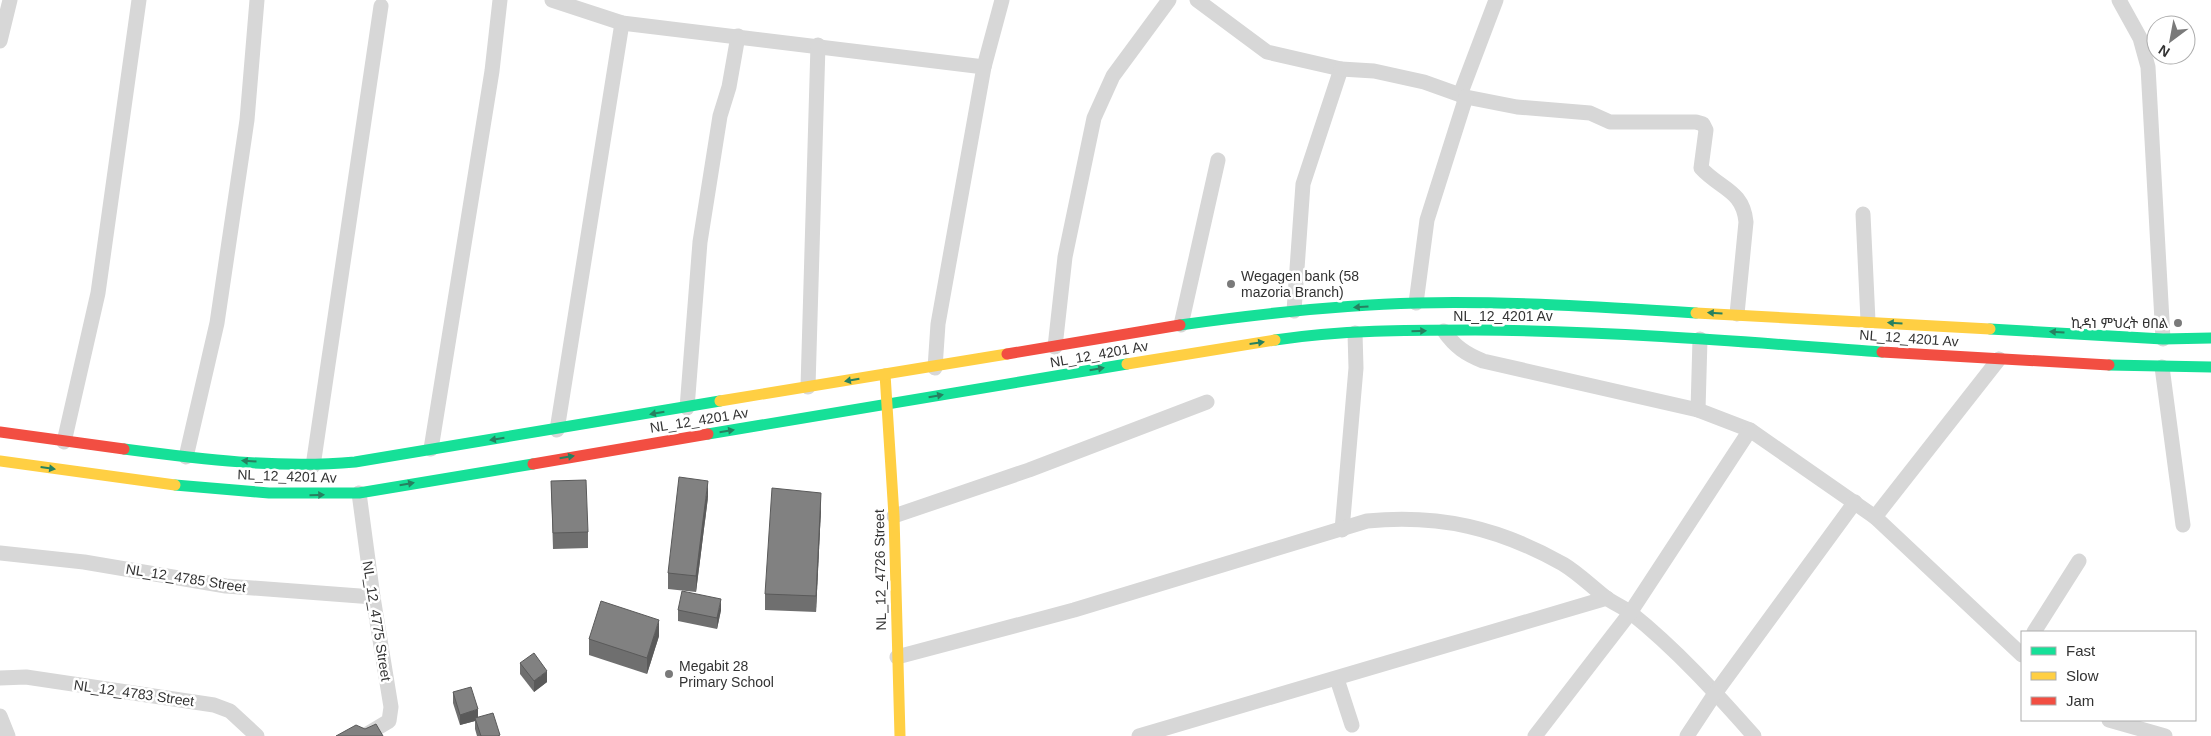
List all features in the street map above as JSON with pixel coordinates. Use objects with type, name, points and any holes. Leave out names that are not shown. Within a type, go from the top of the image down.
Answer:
[{"type":"main road","name":"NL_12_4201 Av","points":[[0,432],[186,457],[313,466],[354,462],[557,430],[1182,325],[1294,311],[1416,303],[1528,303],[2163,339],[2211,338]]},
{"type":"main road","name":"NL_12_4201 Av","points":[[0,461],[201,488],[312,495],[359,492],[1235,346],[1316,335],[1355,333],[1532,329],[1999,359],[2162,367],[2211,367]]},
{"type":"main road","name":"NL_12_4726 Street","points":[[885,374],[894,516],[900,736]]},
{"type":"street","points":[[0,41],[10,0]]},
{"type":"street","points":[[64,442],[98,293],[139,0]]},
{"type":"street","points":[[186,457],[217,323],[246,120],[257,0]]},
{"type":"street","points":[[431,449],[492,71],[500,0]]},
{"type":"street","points":[[552,0],[622,23],[818,45],[984,67]]},
{"type":"street","points":[[935,368],[938,324],[984,67],[1002,0]]},
{"type":"street","points":[[1197,0],[1267,52],[1341,69],[1374,71],[1397,76],[1424,82],[1463,96],[1517,107],[1590,113],[1610,122],[1696,122],[1703,124],[1706,130],[1701,168],[1708,176],[1740,199],[1745,210],[1746,222],[1738,314]]},
{"type":"street","points":[[1416,303],[1427,220],[1463,96],[1496,0]]},
{"type":"street","points":[[2119,0],[2140,38],[2148,67],[2163,339]]},
{"type":"street","points":[[1055,347],[1065,257],[1094,118],[1113,76],[1163,2]]},
{"type":"street","points":[[313,466],[381,6]]},
{"type":"street","points":[[557,430],[622,23]]},
{"type":"street","points":[[687,408],[700,242],[720,116],[729,87],[738,36]]},
{"type":"street","points":[[808,387],[818,45]]},
{"type":"street","points":[[1294,311],[1303,184],[1341,69]]},
{"type":"street","points":[[1182,325],[1218,160]]},
{"type":"street","points":[[1863,214],[1868,321]]},
{"type":"street","points":[[1444,331],[1452,343],[1464,354],[1484,361],[1698,410],[1750,430],[1875,517],[2021,652]]},
{"type":"street","points":[[1342,530],[1356,368],[1355,333]]},
{"type":"street","points":[[1698,410],[1700,339]]},
{"type":"street","points":[[1875,517],[1999,359]]},
{"type":"street","points":[[2162,367],[2183,524]]},
{"type":"street","points":[[894,516],[1029,470],[1207,402]]},
{"type":"street","points":[[1535,736],[1630,613],[1750,430]]},
{"type":"street","name":"NL_12_4775 Street","points":[[359,492],[373,597],[391,707],[389,721],[364,736]]},
{"type":"street","points":[[1687,736],[1716,692],[1855,502]]},
{"type":"street","points":[[897,658],[1074,610],[1208,567],[1342,530],[1367,521],[1397,518],[1436,519],[1483,529],[1524,545],[1565,565],[1607,598],[1630,613],[1716,692],[1754,736]]},
{"type":"street","name":"NL_12_4785 Street","points":[[0,553],[84,562],[226,586],[373,597]]},
{"type":"street","points":[[2035,631],[2079,561]]},
{"type":"street","points":[[1139,736],[1607,598]]},
{"type":"street","name":"NL_12_4783 Street","points":[[0,678],[26,677],[214,705],[230,711],[258,736]]},
{"type":"street","points":[[1337,679],[1352,725]]},
{"type":"street","points":[[0,716],[8,736]]},
{"type":"street","points":[[2112,721],[2165,736]]},
{"type":"building","points":[[679,477],[708,481],[696,576],[668,573]]},
{"type":"building","points":[[586,480],[588,532],[553,533],[551,481]]},
{"type":"building","points":[[772,488],[821,493],[816,596],[765,594]]},
{"type":"building","points":[[682,591],[721,599],[717,618],[678,610]]},
{"type":"building","points":[[601,601],[659,620],[647,658],[589,639]]},
{"type":"building","points":[[534,653],[547,671],[534,681],[520,663]]},
{"type":"building","points":[[471,687],[478,709],[460,715],[453,692]]},
{"type":"building","points":[[493,713],[500,735],[481,736],[475,718]]},
{"type":"building","points":[[376,724],[383,736],[336,736],[356,725],[365,729]]},
{"type":"traffic: fast","points":[[1180,325],[1298,311],[1417,303],[1522,304],[1696,313]]},
{"type":"traffic: fast","points":[[1990,329],[2163,339],[2211,338]]},
{"type":"traffic: fast","points":[[1275,340],[1324,334],[1375,331],[1577,332],[1882,352]]},
{"type":"traffic: fast","points":[[708,434],[1127,364]]},
{"type":"traffic: fast","points":[[2109,365],[2211,367]]},
{"type":"traffic: fast","points":[[124,449],[268,464],[355,462],[720,401]]},
{"type":"traffic: fast","points":[[175,485],[269,493],[359,493],[533,464]]},
{"type":"traffic: slow","points":[[1696,313],[1990,329]]},
{"type":"traffic: slow","points":[[1127,364],[1275,340]]},
{"type":"traffic: slow","points":[[720,401],[1007,354]]},
{"type":"traffic: slow","points":[[885,374],[894,516],[900,736]]},
{"type":"traffic: slow","points":[[0,461],[175,485]]},
{"type":"traffic: jam","points":[[1007,354],[1180,325]]},
{"type":"traffic: jam","points":[[1882,352],[2109,365]]},
{"type":"traffic: jam","points":[[0,432],[124,449]]},
{"type":"traffic: jam","points":[[533,464],[708,434]]},
{"type":"place","name":"Wegagen bank (58 mazoria Branch)","points":[[1231,284]]},
{"type":"place","name":"ኪዳነ ምህረት ፀበል","points":[[2178,323]]},
{"type":"place","name":"Megabit 28 Primary School","points":[[669,674]]}]
